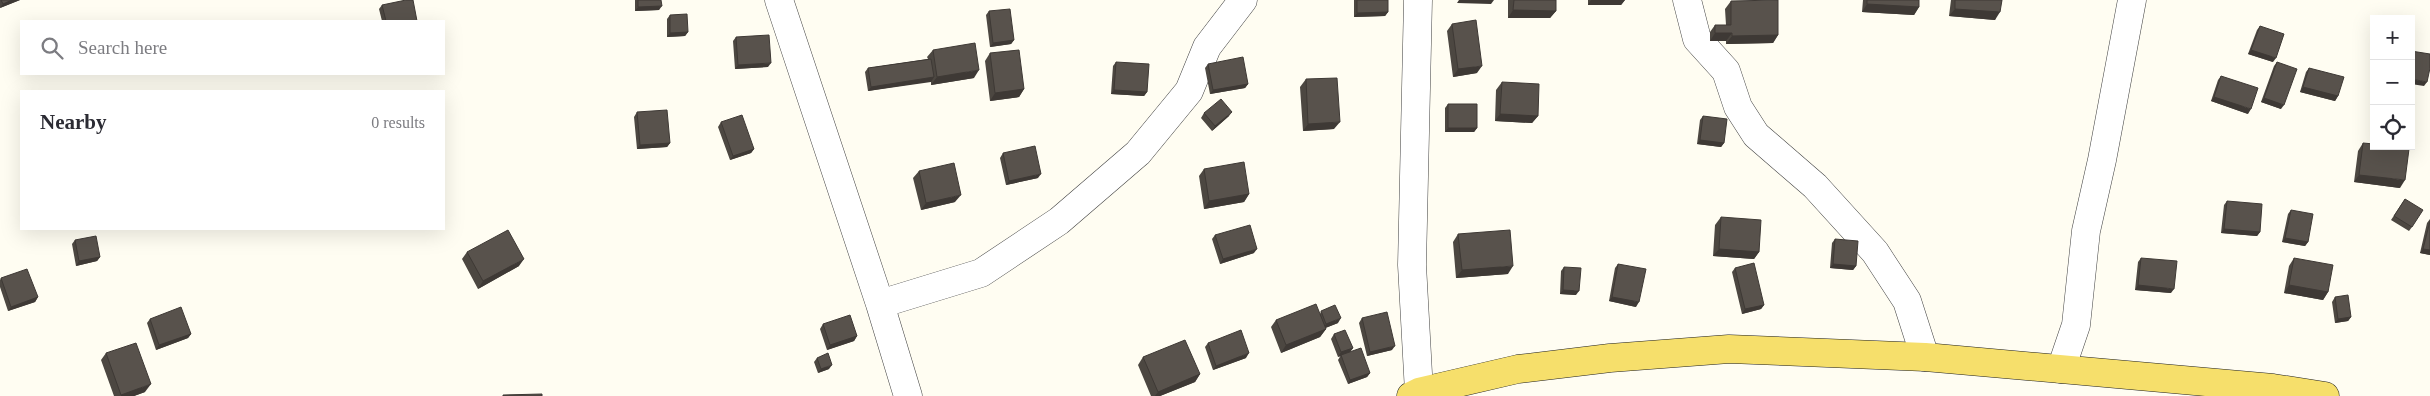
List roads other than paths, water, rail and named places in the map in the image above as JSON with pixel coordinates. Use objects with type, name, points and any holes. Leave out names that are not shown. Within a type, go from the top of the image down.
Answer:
[{"type":"main road","points":[[1415,394],[1518,369],[1610,358],[1730,349],[1925,357],[2274,388],[2325,396]]},
{"type":"street","points":[[778,0],[880,304],[908,396]]},
{"type":"street","points":[[880,304],[981,273],[1059,221],[1138,153],[1189,91],[1207,47],[1243,0]]},
{"type":"street","points":[[1415,394],[1412,265],[1418,0]]},
{"type":"street","points":[[1687,0],[1697,39],[1726,71],[1738,107],[1756,135],[1815,186],[1875,252],[1907,301],[1925,357]]},
{"type":"street","points":[[2061,369],[2076,325],[2086,231],[2102,160],[2132,0]]}]
